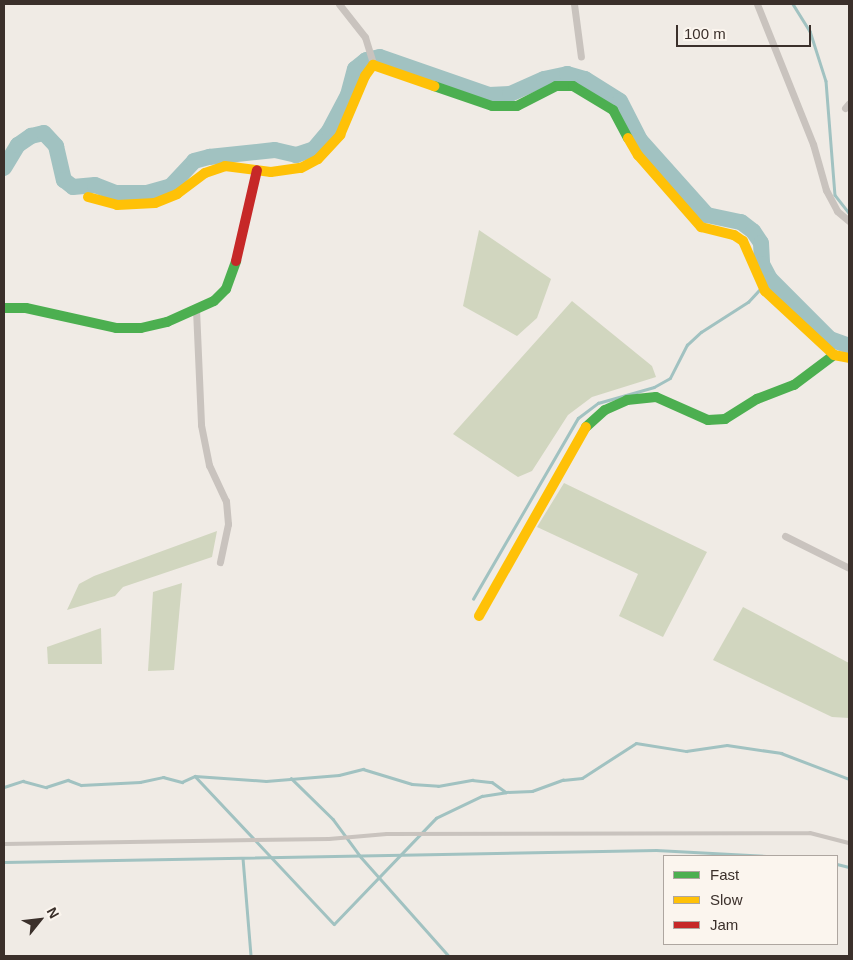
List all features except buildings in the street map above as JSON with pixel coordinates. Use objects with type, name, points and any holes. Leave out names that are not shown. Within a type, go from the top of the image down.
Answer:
[{"type":"street","points":[[339,4],[365,37],[373,65]]},
{"type":"street","points":[[574,4],[581,57]]},
{"type":"street","points":[[757,4],[813,144],[826,190],[837,210],[849,221]]},
{"type":"street","points":[[88,196],[117,205],[155,203],[177,194],[205,173],[218,168],[271,172],[301,168],[318,159],[340,135],[365,76],[373,65]]},
{"type":"street","points":[[373,65],[492,106],[517,106],[556,86],[573,86],[613,110],[638,155],[700,227],[734,235],[743,241],[765,292],[834,355],[849,358]]},
{"type":"street","points":[[4,308],[26,308],[116,328],[141,328],[167,322],[214,301],[226,290],[234,269],[258,170]]},
{"type":"street","points":[[196,309],[201,425],[209,465],[226,501],[228,524],[220,562]]},
{"type":"street","points":[[479,616],[588,423],[605,410],[628,400],[656,397],[708,420],[725,419],[757,399],[794,385],[834,355]]},
{"type":"street","points":[[785,536],[849,568]]},
{"type":"lane","points":[[4,844],[329,839],[348,836],[810,833],[849,843]]},
{"type":"green space","points":[[479,230],[551,279],[537,318],[517,336],[463,306]]},
{"type":"green space","points":[[572,301],[652,366],[656,377],[592,397],[568,415],[532,471],[518,477],[453,434]]},
{"type":"green space","points":[[564,483],[707,552],[663,637],[619,616],[638,574],[537,527]]},
{"type":"green space","points":[[217,531],[212,557],[123,587],[115,596],[67,610],[79,584],[94,576]]},
{"type":"green space","points":[[182,583],[174,670],[148,671],[153,592]]},
{"type":"green space","points":[[743,607],[849,663],[849,718],[832,717],[713,660]]},
{"type":"green space","points":[[101,628],[102,664],[48,664],[47,647]]},
{"type":"waterway","points":[[793,4],[810,31],[826,81],[835,195],[849,213]]},
{"type":"waterway","points":[[4,168],[18,145],[31,136],[44,133],[56,146],[64,180],[73,187],[95,185],[116,193],[147,193],[171,186],[194,161],[209,157],[275,150],[296,155],[314,149],[329,131],[348,95],[355,69],[366,60],[380,57],[489,95],[510,94],[544,79],[567,74],[585,79],[620,101],[640,140],[707,215],[741,222],[753,231],[761,243],[762,264],[770,279],[830,339],[849,346]]},
{"type":"waterway","points":[[473,599],[578,418],[598,403],[654,387],[670,378],[687,345],[701,332],[748,302],[760,289]]},
{"type":"waterway","points":[[4,787],[23,781],[46,787],[68,780],[81,785],[140,782],[163,777],[182,782],[195,776],[266,781],[339,775],[363,769],[412,784],[438,786],[472,780],[492,782],[506,792],[532,791],[563,780],[582,778],[636,743],[686,751],[727,745],[781,753],[849,779]]},
{"type":"waterway","points":[[195,776],[334,924],[436,818],[482,796],[506,792]]},
{"type":"waterway","points":[[291,778],[333,819],[361,857],[449,956]]},
{"type":"waterway","points":[[4,862],[656,850],[748,855]]},
{"type":"waterway","points":[[243,858],[251,956]]},
{"type":"waterway","points":[[838,864],[849,867]]},
{"type":"traffic: fast","points":[[434,86],[492,106],[517,106],[556,86],[573,86],[613,110],[628,138]]},
{"type":"traffic: fast","points":[[4,308],[26,308],[116,328],[141,328],[167,322],[214,301],[226,289],[236,261]]},
{"type":"traffic: fast","points":[[586,427],[605,410],[627,400],[656,397],[708,420],[725,419],[757,399],[794,385],[834,355]]},
{"type":"traffic: slow","points":[[88,197],[117,205],[155,203],[177,194],[205,173],[225,166],[271,172],[301,168],[318,159],[340,135],[365,76],[373,65],[434,86]]},
{"type":"traffic: slow","points":[[628,138],[638,155],[701,227],[734,235],[743,241],[765,291],[834,355],[849,358]]},
{"type":"traffic: slow","points":[[479,616],[586,427]]},
{"type":"traffic: jam","points":[[236,261],[257,170]]}]
